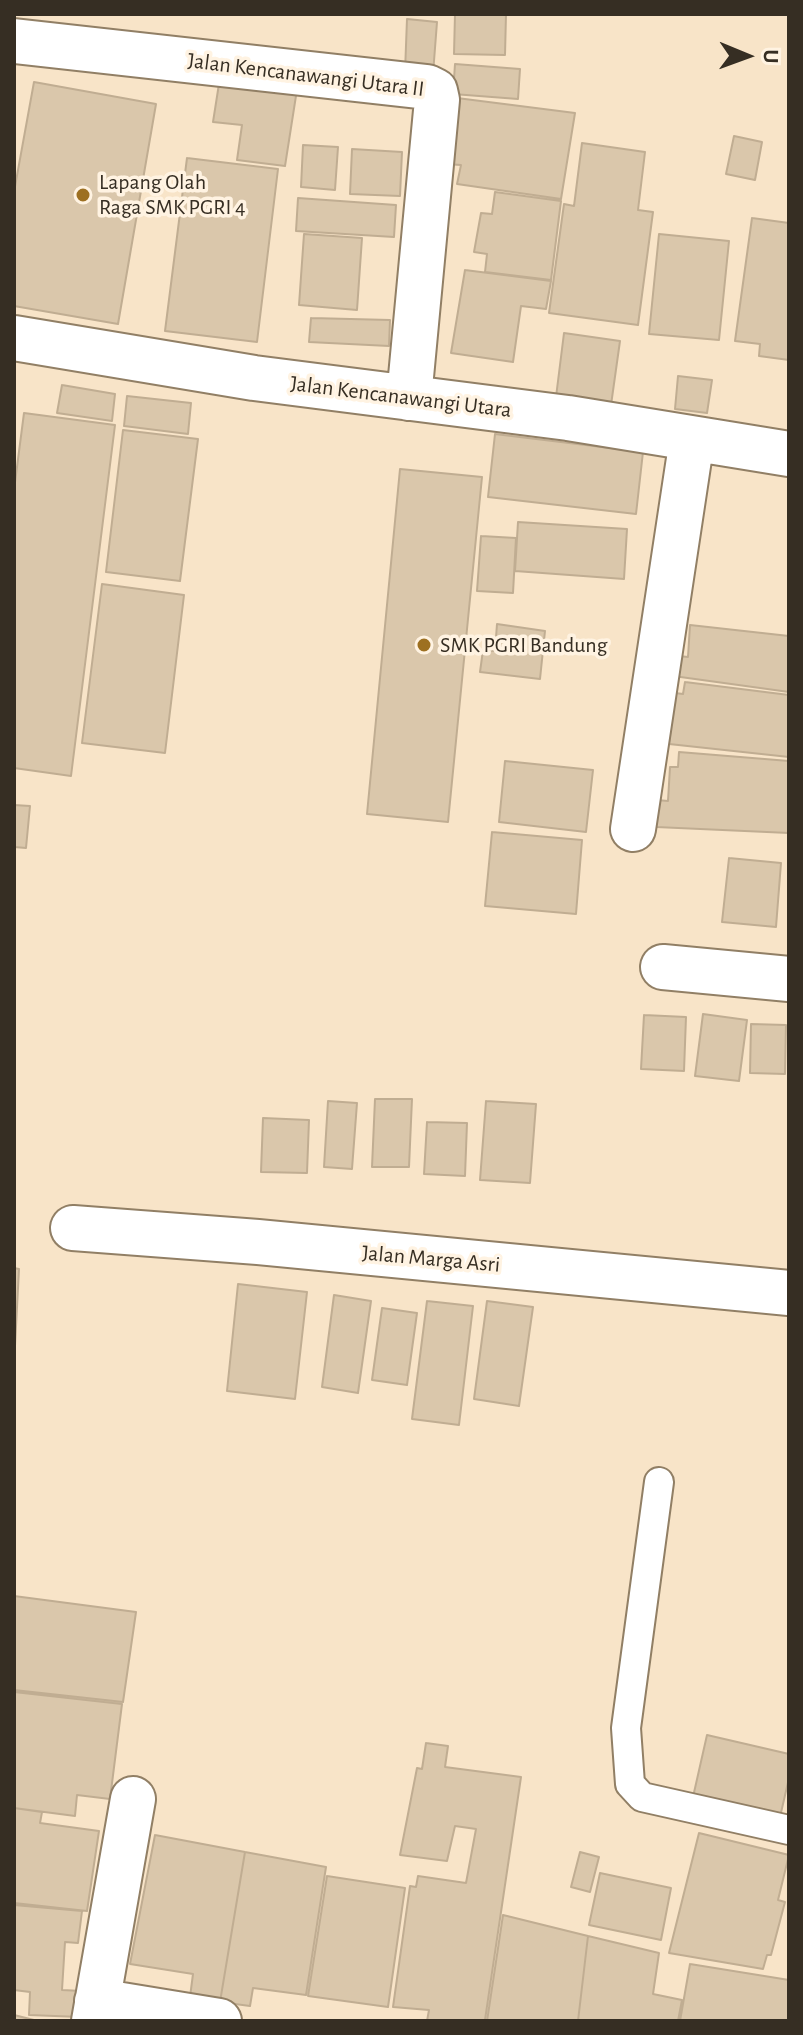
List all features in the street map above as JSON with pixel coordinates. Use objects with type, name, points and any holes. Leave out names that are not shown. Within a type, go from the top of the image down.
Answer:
[{"type":"street","name":"Jalan Kencanawangi Utara II","points":[[14,41],[427,87],[435,91],[437,100],[409,398]]},
{"type":"street","name":"Jalan Kencanawangi Utara","points":[[14,338],[254,378],[568,418],[789,454]]},
{"type":"street","points":[[633,829],[692,439]]},
{"type":"street","points":[[663,967],[789,979]]},
{"type":"street","name":"Jalan Marga Asri","points":[[73,1228],[789,1293]]},
{"type":"street","points":[[133,1799],[96,2011],[219,2021]]},
{"type":"lane","points":[[659,1482],[626,1728],[630,1784],[642,1797],[789,1830]]},
{"type":"building","points":[[455,14],[506,14],[505,55],[454,54]]},
{"type":"building","points":[[407,19],[437,22],[433,74],[405,72]]},
{"type":"building","points":[[455,64],[520,69],[518,99],[453,94]]},
{"type":"building","points":[[221,71],[298,83],[285,166],[237,160],[242,125],[213,122]]},
{"type":"building","points":[[34,82],[156,104],[118,324],[14,306],[14,192]]},
{"type":"building","points":[[457,98],[575,113],[561,199],[457,184],[461,165],[446,164]]},
{"type":"building","points":[[734,136],[762,142],[755,180],[726,174]]},
{"type":"building","points":[[582,143],[645,152],[638,210],[653,212],[638,325],[549,313],[564,204],[574,206]]},
{"type":"building","points":[[303,145],[338,147],[335,190],[301,187]]},
{"type":"building","points":[[352,149],[402,152],[400,196],[350,194]]},
{"type":"building","points":[[187,158],[278,169],[257,342],[165,331]]},
{"type":"building","points":[[495,192],[561,201],[551,280],[485,272],[487,254],[474,252],[481,213],[492,214]]},
{"type":"building","points":[[298,198],[396,205],[394,237],[296,231]]},
{"type":"building","points":[[752,218],[789,223],[789,360],[759,356],[760,344],[735,341]]},
{"type":"building","points":[[304,234],[362,238],[357,310],[299,305]]},
{"type":"building","points":[[659,234],[729,241],[719,340],[649,334]]},
{"type":"building","points":[[465,270],[551,281],[546,309],[521,306],[513,362],[451,353]]},
{"type":"building","points":[[311,318],[390,320],[389,346],[309,342]]},
{"type":"building","points":[[564,333],[620,341],[611,405],[556,397]]},
{"type":"building","points":[[678,376],[712,380],[707,413],[675,409]]},
{"type":"building","points":[[62,385],[115,394],[112,421],[57,413]]},
{"type":"building","points":[[127,396],[191,403],[188,434],[124,426]]},
{"type":"building","points":[[24,413],[115,425],[71,776],[14,768],[14,490]]},
{"type":"building","points":[[123,430],[198,439],[180,581],[106,572]]},
{"type":"building","points":[[495,434],[643,452],[636,514],[488,497]]},
{"type":"building","name":"SMK PGRI Bandung","points":[[400,469],[482,477],[448,822],[367,814]]},
{"type":"building","points":[[518,522],[627,529],[624,579],[515,571]]},
{"type":"building","points":[[481,536],[516,538],[513,593],[477,591]]},
{"type":"building","points":[[102,584],[184,595],[165,753],[82,743]]},
{"type":"building","points":[[497,624],[545,631],[540,679],[480,672],[483,650],[495,651]]},
{"type":"building","points":[[690,625],[789,636],[789,692],[666,675],[669,655],[688,657]]},
{"type":"building","points":[[685,682],[789,695],[789,757],[669,744],[675,693],[683,694]]},
{"type":"building","points":[[679,752],[789,761],[789,833],[656,827],[657,800],[668,801],[670,767],[678,767]]},
{"type":"building","points":[[505,761],[593,770],[586,832],[499,822]]},
{"type":"building","points":[[14,805],[30,806],[26,848],[14,847]]},
{"type":"building","points":[[492,832],[582,840],[576,914],[485,906]]},
{"type":"building","points":[[729,858],[781,863],[776,927],[722,922]]},
{"type":"building","points":[[703,1014],[747,1020],[739,1081],[695,1076]]},
{"type":"building","points":[[644,1015],[686,1017],[684,1071],[641,1069]]},
{"type":"building","points":[[751,1024],[786,1025],[785,1074],[750,1073]]},
{"type":"building","points":[[375,1099],[412,1099],[409,1167],[372,1167]]},
{"type":"building","points":[[328,1101],[357,1103],[352,1169],[324,1167]]},
{"type":"building","points":[[486,1101],[536,1104],[530,1183],[480,1180]]},
{"type":"building","points":[[263,1118],[309,1120],[307,1173],[261,1172]]},
{"type":"building","points":[[427,1122],[467,1123],[465,1176],[424,1174]]},
{"type":"building","points":[[14,1268],[19,1269],[14,1365]]},
{"type":"building","points":[[238,1284],[307,1292],[295,1399],[227,1391]]},
{"type":"building","points":[[334,1295],[371,1301],[358,1393],[322,1387]]},
{"type":"building","points":[[427,1301],[473,1306],[459,1425],[412,1419]]},
{"type":"building","points":[[487,1301],[533,1307],[519,1406],[474,1399]]},
{"type":"building","points":[[382,1308],[417,1313],[407,1385],[372,1380]]},
{"type":"building","points":[[14,1596],[136,1612],[123,1702],[14,1690]]},
{"type":"building","points":[[14,1692],[122,1704],[110,1799],[77,1795],[75,1816],[14,1808]]},
{"type":"building","points":[[707,1735],[789,1754],[789,1778],[780,1817],[693,1797]]},
{"type":"building","points":[[426,1743],[448,1746],[445,1767],[521,1777],[485,2020],[427,2021],[429,2010],[393,2007],[410,1886],[416,1887],[418,1876],[466,1883],[476,1829],[455,1826],[447,1861],[400,1855],[417,1768],[422,1769]]},
{"type":"building","points":[[14,1808],[42,1812],[40,1823],[99,1831],[87,1911],[14,1903]]},
{"type":"building","points":[[699,1833],[789,1855],[778,1900],[785,1902],[771,1955],[767,1955],[763,1969],[669,1953]]},
{"type":"building","points":[[155,1835],[245,1852],[220,2002],[190,1997],[193,1974],[130,1964]]},
{"type":"building","points":[[245,1852],[326,1867],[306,1995],[253,1988],[250,2006],[220,2002]]},
{"type":"building","points":[[580,1852],[599,1857],[590,1892],[571,1887]]},
{"type":"building","points":[[600,1873],[671,1888],[661,1940],[589,1925]]},
{"type":"building","points":[[327,1876],[405,1888],[388,2007],[308,1996]]},
{"type":"building","points":[[14,1905],[82,1911],[78,1943],[65,1942],[62,1990],[82,1991],[80,2017],[29,2015],[30,1992],[14,1990]]},
{"type":"building","points":[[503,1915],[588,1936],[578,2021],[487,2021]]},
{"type":"building","points":[[588,1936],[659,1953],[653,1994],[682,2000],[678,2021],[578,2021]]},
{"type":"building","points":[[690,1964],[789,1980],[789,2021],[680,2021]]},
{"type":"building","points":[[14,2015],[38,2021],[14,2021]]},
{"type":"place","name":"Lapang Olah Raga SMK PGRI 4","points":[[83,195]]},
{"type":"place","name":"SMK PGRI Bandung","points":[[424,645]]}]
